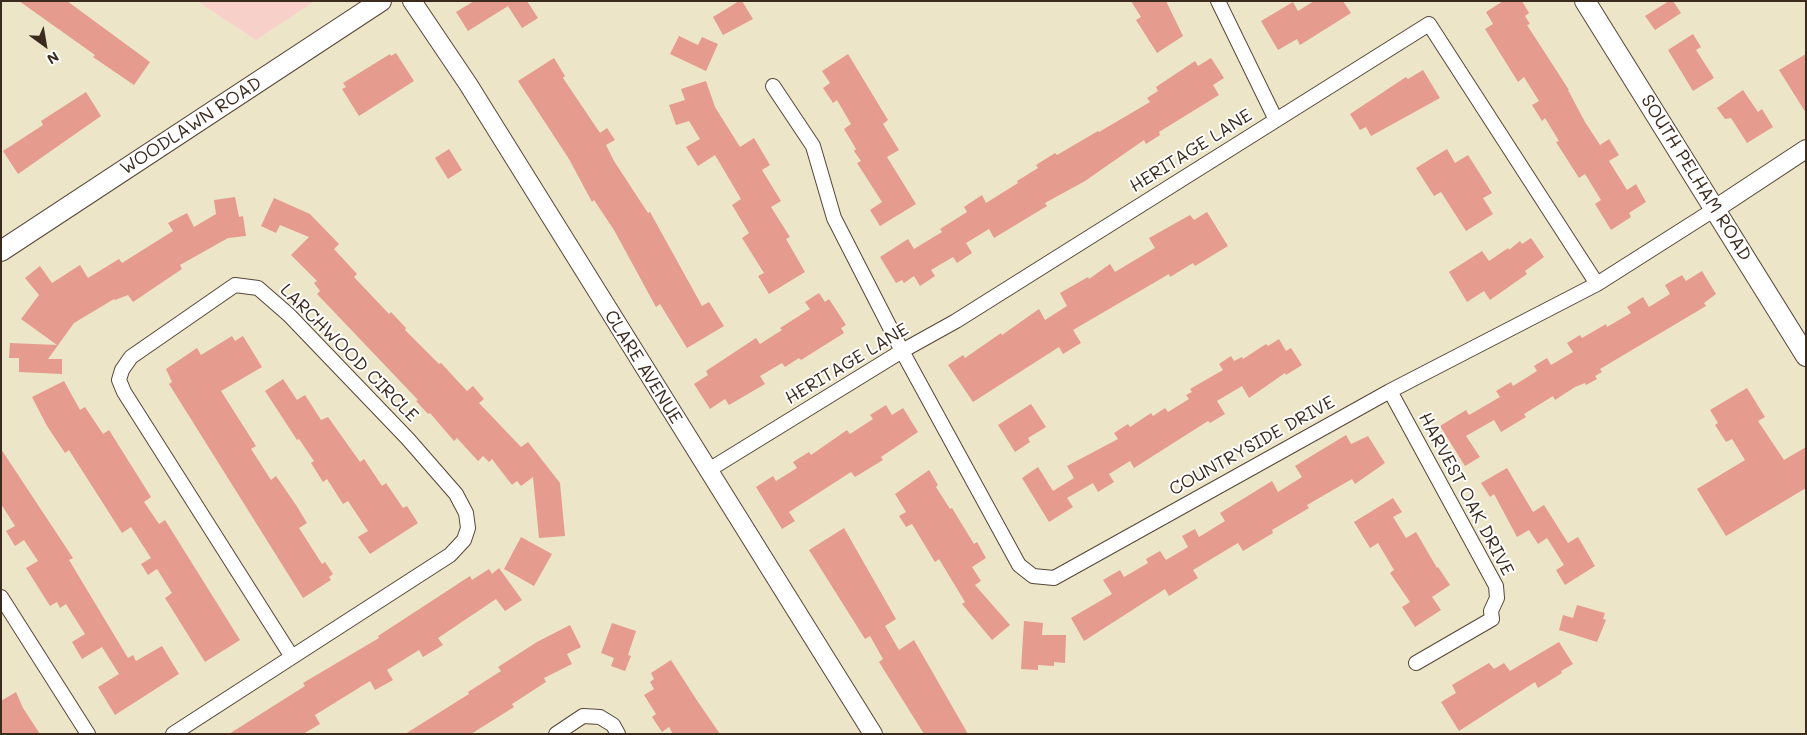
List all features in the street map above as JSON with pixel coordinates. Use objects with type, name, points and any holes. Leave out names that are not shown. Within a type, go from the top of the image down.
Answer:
[{"type":"main road","name":"WOODLAWN ROAD","points":[[2,250],[381,1]]},
{"type":"main road","name":"SOUTH PELHAM ROAD","points":[[1584,1],[1716,209],[1806,356]]},
{"type":"street","name":"CLARE AVENUE","points":[[412,1],[468,84],[873,734]]},
{"type":"street","points":[[1218,1],[1276,120]]},
{"type":"street","name":"HERITAGE LANE","points":[[708,471],[902,351],[956,321],[1429,24],[1597,284]]},
{"type":"street","name":"COUNTRYSIDE DRIVE","points":[[773,86],[814,146],[834,218],[902,351],[1018,565],[1033,576],[1054,578],[1390,391],[1597,284],[1716,209]]},
{"type":"street","points":[[1716,209],[1806,150]]},
{"type":"street","name":"LARCHWOOD CIRCLE","points":[[173,734],[450,555],[464,540],[468,528],[466,513],[456,494],[408,439],[289,315],[258,288],[235,285],[131,357],[122,370],[119,380],[124,392],[292,657]]},
{"type":"street","name":"HARVEST OAK DRIVE","points":[[1390,391],[1496,586],[1497,598],[1491,611],[1492,619],[1416,662]]},
{"type":"street","points":[[1,597],[88,734]]},
{"type":"street","points":[[556,734],[583,716],[600,717],[613,725],[618,734]]},
{"type":"shaded area","points":[[197,1],[315,1],[256,40]]},
{"type":"building","points":[[19,1],[67,1],[150,62],[134,85],[93,57],[95,55]]},
{"type":"building","points":[[474,1],[527,1],[538,18],[522,28],[508,6],[468,31],[456,12]]},
{"type":"building","points":[[742,1],[753,19],[723,35],[713,17]]},
{"type":"building","points":[[1131,1],[1166,1],[1183,36],[1157,53],[1136,20],[1141,17]]},
{"type":"building","points":[[1314,1],[1343,1],[1351,13],[1300,45],[1297,39],[1278,50],[1261,21],[1293,2],[1298,11]]},
{"type":"building","points":[[1503,1],[1522,1],[1529,13],[1525,16],[1530,24],[1527,25],[1569,90],[1585,122],[1600,145],[1609,139],[1619,155],[1609,161],[1627,190],[1636,184],[1646,202],[1629,213],[1631,217],[1611,230],[1595,204],[1601,200],[1585,174],[1579,178],[1556,142],[1559,141],[1545,118],[1542,121],[1532,105],[1539,101],[1524,77],[1518,82],[1485,29],[1493,24],[1486,12]]},
{"type":"building","points":[[1669,1],[1673,1],[1681,13],[1655,30],[1645,16]]},
{"type":"building","points":[[1693,34],[1701,47],[1696,50],[1714,78],[1693,91],[1668,50]]},
{"type":"building","points":[[679,36],[698,45],[702,37],[718,44],[706,71],[670,54]]},
{"type":"building","points":[[396,53],[414,81],[359,116],[342,89],[346,87],[343,83],[390,54],[391,56]]},
{"type":"building","points":[[848,54],[888,120],[883,124],[899,150],[887,157],[916,204],[880,226],[870,210],[882,202],[857,163],[861,161],[844,129],[851,124],[837,100],[833,103],[823,88],[830,83],[822,71]]},
{"type":"building","points":[[1806,54],[1806,113],[1779,70]]},
{"type":"building","points":[[554,58],[565,76],[563,78],[600,133],[607,128],[615,140],[606,145],[614,161],[648,213],[650,212],[702,306],[709,302],[724,326],[687,348],[660,304],[656,307],[614,230],[594,200],[592,202],[569,159],[518,81]]},
{"type":"building","points":[[1211,58],[1224,78],[1213,85],[1219,95],[1159,132],[1160,135],[1146,144],[1144,140],[1085,181],[1045,203],[1047,206],[994,238],[989,229],[966,243],[972,253],[957,263],[953,257],[931,270],[935,276],[920,286],[914,276],[904,283],[902,280],[896,283],[880,257],[908,239],[914,249],[942,232],[940,229],[967,212],[964,207],[982,195],[986,203],[1018,183],[1017,181],[1038,168],[1036,165],[1055,153],[1057,155],[1150,102],[1147,98],[1158,91],[1156,87],[1195,61],[1198,66]]},
{"type":"building","points":[[1423,70],[1440,98],[1371,136],[1366,127],[1360,130],[1350,114],[1406,77],[1408,79]]},
{"type":"building","points":[[706,81],[715,107],[740,147],[754,138],[770,165],[762,170],[781,201],[771,207],[790,237],[786,239],[805,272],[769,294],[758,276],[764,273],[742,238],[749,233],[732,205],[741,199],[715,155],[698,166],[686,147],[700,139],[689,121],[676,125],[669,105],[685,100],[681,89]]},
{"type":"building","points":[[1743,90],[1758,112],[1762,109],[1773,127],[1747,143],[1731,118],[1725,119],[1717,108]]},
{"type":"building","points":[[86,92],[101,116],[18,174],[3,151],[43,125],[41,121]]},
{"type":"building","points":[[449,149],[462,170],[448,179],[435,158]]},
{"type":"building","points":[[1447,149],[1455,163],[1468,155],[1492,193],[1483,198],[1493,214],[1466,231],[1441,192],[1434,196],[1416,168]]},
{"type":"building","points":[[235,197],[239,217],[243,216],[246,236],[228,238],[180,265],[182,269],[133,302],[128,295],[114,299],[74,323],[48,359],[62,359],[62,374],[19,372],[19,358],[9,358],[10,343],[57,345],[21,319],[39,295],[25,278],[40,266],[52,283],[80,265],[88,278],[119,259],[122,263],[173,231],[168,223],[187,213],[194,227],[216,214],[214,200]]},
{"type":"building","points":[[274,198],[310,214],[339,244],[334,249],[357,274],[354,277],[389,314],[391,312],[406,328],[405,330],[439,364],[441,363],[467,391],[473,386],[484,399],[479,403],[521,447],[528,442],[560,483],[565,536],[539,538],[533,477],[521,486],[517,481],[512,485],[492,459],[489,462],[483,456],[478,461],[457,438],[454,441],[430,413],[428,414],[416,401],[418,400],[317,294],[320,291],[314,283],[317,281],[291,255],[309,237],[280,225],[276,233],[261,226]]},
{"type":"building","points":[[1207,212],[1228,246],[1195,266],[1193,263],[1170,277],[1169,274],[1073,330],[1081,343],[1063,354],[1059,347],[973,402],[948,365],[963,355],[965,358],[1039,309],[1045,320],[1067,306],[1060,293],[1088,277],[1089,279],[1110,264],[1115,272],[1155,248],[1149,238],[1190,215],[1194,220]]},
{"type":"building","points":[[1531,238],[1544,257],[1525,271],[1527,274],[1490,300],[1484,291],[1467,302],[1449,272],[1482,251],[1489,261],[1508,248],[1509,250],[1520,241],[1522,244]]},
{"type":"building","points":[[1702,271],[1716,294],[1704,303],[1706,306],[1600,369],[1602,372],[1595,376],[1597,379],[1586,385],[1585,383],[1575,387],[1555,400],[1553,396],[1524,414],[1526,417],[1501,432],[1494,420],[1466,436],[1480,457],[1465,466],[1440,426],[1466,410],[1469,415],[1500,397],[1496,391],[1511,382],[1513,386],[1537,371],[1534,366],[1547,358],[1551,365],[1573,352],[1567,343],[1580,335],[1582,338],[1606,324],[1607,327],[1631,313],[1627,307],[1643,297],[1649,307],[1670,294],[1665,285],[1682,275],[1686,281]]},
{"type":"building","points":[[819,293],[825,302],[829,299],[846,325],[841,328],[844,333],[801,360],[799,358],[785,367],[782,363],[760,376],[765,384],[729,405],[725,399],[710,409],[694,384],[708,375],[706,371],[756,338],[760,344],[782,330],[780,328],[810,309],[805,302]]},
{"type":"building","points":[[232,336],[235,341],[243,336],[262,367],[221,391],[256,446],[251,449],[271,480],[276,476],[307,523],[299,528],[322,564],[325,562],[333,574],[329,577],[331,580],[303,598],[169,384],[172,382],[166,369],[197,348],[201,355]]},
{"type":"building","points":[[1279,339],[1286,351],[1291,348],[1302,365],[1286,375],[1285,373],[1249,398],[1242,386],[1217,401],[1225,414],[1210,423],[1208,421],[1134,468],[1130,461],[1109,474],[1114,482],[1098,492],[1093,483],[1067,498],[1073,507],[1049,522],[1022,478],[1038,467],[1053,491],[1074,478],[1067,466],[1118,439],[1114,433],[1128,424],[1130,427],[1151,413],[1153,416],[1165,408],[1168,412],[1189,399],[1186,395],[1192,392],[1190,389],[1223,370],[1219,364],[1231,356],[1234,361],[1242,357],[1243,359],[1266,344],[1268,346]]},
{"type":"building","points":[[283,379],[297,400],[305,395],[321,420],[328,417],[360,462],[364,459],[382,486],[386,483],[403,508],[407,506],[418,523],[370,554],[358,537],[368,531],[348,501],[343,504],[327,479],[323,482],[311,463],[314,461],[299,439],[297,440],[265,391]]},
{"type":"building","points":[[64,381],[80,410],[85,407],[103,434],[109,430],[151,497],[144,502],[159,524],[165,520],[240,640],[205,662],[165,598],[172,593],[157,569],[148,575],[141,564],[151,558],[131,527],[122,533],[69,450],[65,453],[47,426],[32,397]]},
{"type":"building","points":[[1747,388],[1765,417],[1758,421],[1784,460],[1806,447],[1806,488],[1726,536],[1697,489],[1745,460],[1732,439],[1726,442],[1715,425],[1718,423],[1710,410]]},
{"type":"building","points":[[1031,404],[1046,427],[1028,438],[1030,442],[1015,452],[998,425]]},
{"type":"building","points":[[886,405],[892,415],[903,408],[918,432],[881,457],[883,460],[855,477],[851,472],[789,512],[795,521],[782,529],[756,487],[773,476],[776,481],[797,468],[793,462],[809,452],[811,455],[847,430],[850,434],[873,419],[870,415]]},
{"type":"building","points":[[1346,435],[1351,444],[1368,436],[1385,463],[1355,484],[1352,479],[1307,505],[1309,508],[1272,530],[1273,533],[1243,551],[1238,543],[1193,570],[1198,578],[1169,596],[1165,589],[1084,641],[1071,618],[1112,594],[1103,580],[1120,570],[1124,577],[1148,563],[1146,559],[1160,551],[1166,560],[1188,547],[1182,536],[1195,529],[1199,537],[1225,521],[1220,513],[1272,481],[1278,492],[1302,477],[1295,466]]},
{"type":"building","points":[[1,449],[73,558],[69,560],[128,658],[133,655],[136,661],[162,646],[179,674],[115,715],[98,687],[119,674],[102,647],[82,659],[72,642],[85,634],[66,604],[60,608],[57,602],[50,606],[26,568],[38,561],[24,540],[15,546],[6,531],[15,526],[1,504]]},
{"type":"building","points":[[1507,468],[1533,512],[1544,505],[1568,543],[1578,537],[1595,566],[1565,585],[1556,570],[1564,565],[1547,538],[1538,544],[1529,530],[1517,537],[1494,494],[1490,497],[1481,483]]},
{"type":"building","points":[[929,470],[938,485],[936,487],[950,509],[952,508],[974,544],[977,542],[986,558],[972,567],[981,581],[975,585],[1010,625],[992,640],[962,604],[965,602],[939,559],[935,562],[912,524],[906,527],[899,516],[906,512],[895,494]]},
{"type":"building","points":[[1393,498],[1402,512],[1393,517],[1406,538],[1416,532],[1437,568],[1450,585],[1432,597],[1441,610],[1415,627],[1402,607],[1410,602],[1390,573],[1394,570],[1378,543],[1370,548],[1354,522]]},
{"type":"building","points":[[844,528],[896,619],[885,626],[899,650],[914,640],[968,734],[924,734],[879,662],[883,659],[870,636],[865,639],[809,550]]},
{"type":"building","points":[[521,537],[552,554],[534,586],[504,569]]},
{"type":"building","points":[[499,568],[522,600],[505,611],[496,599],[438,638],[443,645],[423,657],[419,650],[387,670],[393,680],[375,690],[370,681],[315,715],[320,724],[303,734],[229,734],[305,686],[303,683],[379,638],[378,636],[470,576],[472,580],[489,569],[492,574]]},
{"type":"building","points":[[1577,605],[1605,613],[1603,619],[1606,620],[1597,642],[1559,630],[1563,615],[1573,618]]},
{"type":"building","points":[[1024,621],[1043,623],[1042,635],[1066,635],[1065,663],[1054,662],[1054,666],[1038,665],[1038,670],[1021,669]]},
{"type":"building","points":[[612,623],[636,631],[628,655],[631,656],[625,671],[611,666],[614,658],[601,653]]},
{"type":"building","points":[[570,625],[581,647],[567,654],[572,664],[544,678],[546,682],[512,704],[514,707],[471,734],[405,734],[469,694],[468,692],[501,671],[498,667],[537,642]]},
{"type":"building","points":[[1559,642],[1573,664],[1538,688],[1535,682],[1459,731],[1441,702],[1456,693],[1452,685],[1489,663],[1494,669],[1504,663],[1510,671]]},
{"type":"building","points":[[671,660],[720,734],[673,734],[669,727],[662,732],[652,717],[656,714],[644,695],[654,689],[650,682],[654,679],[651,673]]},
{"type":"building","points":[[16,692],[23,708],[40,734],[1,734],[1,701]]}]
